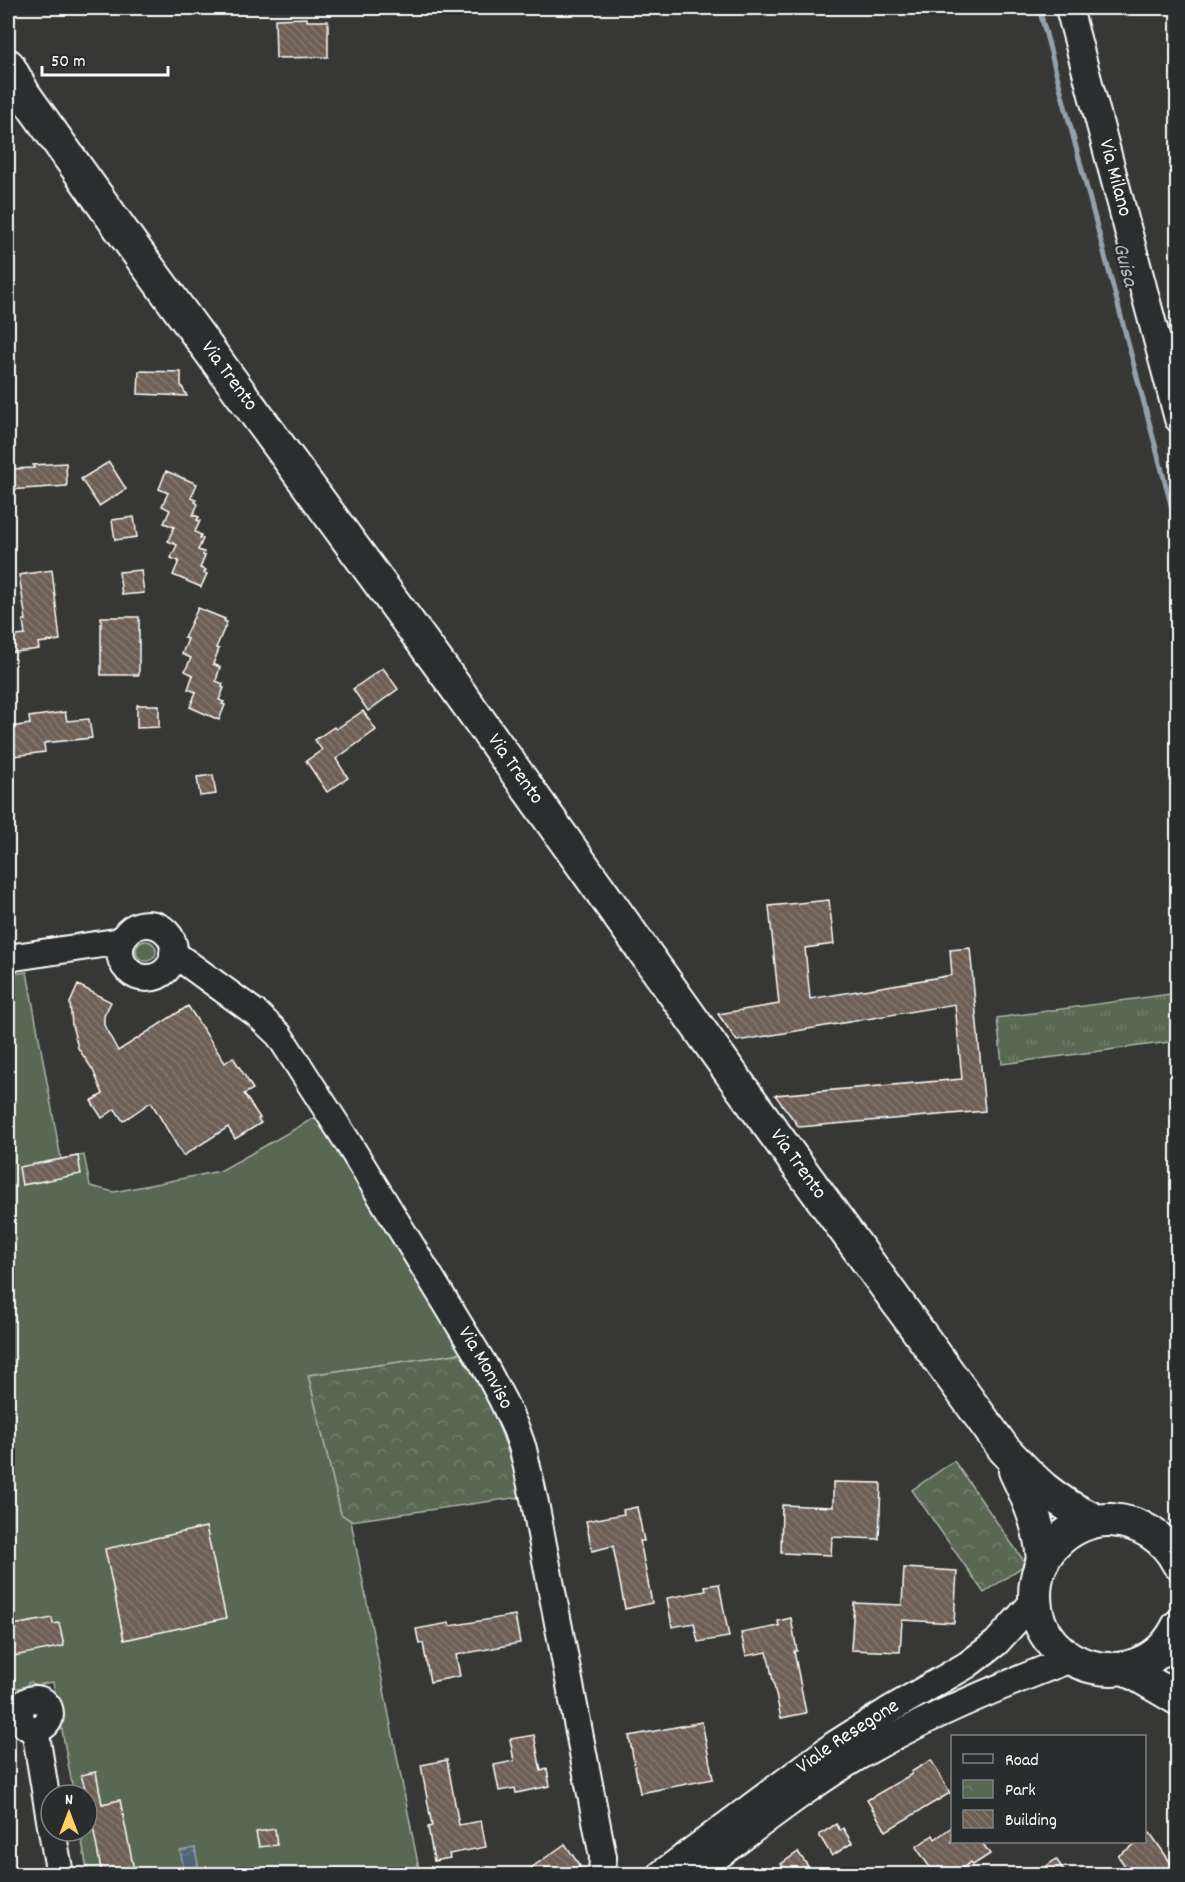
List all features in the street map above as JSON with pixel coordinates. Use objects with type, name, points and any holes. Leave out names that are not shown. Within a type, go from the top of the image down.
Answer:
[{"type":"main road","name":"Via Trento","points":[[8,65],[16,86],[444,671],[740,1086],[1028,1483]]},
{"type":"main road","points":[[1028,1483],[1095,1520],[1125,1522],[1165,1532],[1166,1545],[1178,1563]]},
{"type":"main road","points":[[1028,1483],[1041,1541],[1043,1561]]},
{"type":"main road","points":[[1095,1520],[1066,1534],[1043,1561],[1036,1582],[1035,1600],[1040,1624],[1046,1635],[1071,1659],[1093,1668],[1114,1670],[1136,1665],[1154,1655],[1177,1634]]},
{"type":"main road","points":[[1125,1668],[1178,1700]]},
{"type":"street","name":"Via Milano","points":[[1069,8],[1178,419]]},
{"type":"street","points":[[137,926],[158,927],[168,934],[178,961],[157,976],[140,977],[126,968],[121,947],[125,934],[137,926]]},
{"type":"street","points":[[8,958],[95,944],[121,947]]},
{"type":"street","name":"Via Monviso","points":[[178,961],[257,1014],[285,1044],[348,1141],[479,1356],[503,1401],[523,1449],[535,1503],[606,1869]]},
{"type":"street","name":"Viale Resegone","points":[[661,1875],[834,1745],[967,1665],[996,1643],[1035,1600]]},
{"type":"street","name":"Viale Resegone","points":[[694,1875],[794,1800],[867,1752],[1009,1682],[1071,1659]]},
{"type":"street","points":[[35,1729],[44,1783]]},
{"type":"street","points":[[54,1843],[60,1875]]},
{"type":"green space","points":[[142,941],[150,941],[156,947],[156,955],[150,961],[142,961],[136,955],[136,947]]},
{"type":"green space","points":[[27,972],[61,1159],[84,1155],[90,1186],[114,1192],[220,1171],[316,1117],[462,1353],[308,1375],[341,1514],[351,1521],[420,1874],[88,1874],[82,1843],[99,1843],[99,1783],[72,1783],[53,1682],[36,1685],[31,1682],[26,1687],[8,1689],[8,975]]},
{"type":"green space","points":[[1177,993],[1177,1041],[1002,1064],[997,1018]]},
{"type":"green space","points":[[462,1353],[497,1423],[521,1497],[351,1521],[341,1514],[308,1375]]},
{"type":"green space","points":[[954,1461],[1026,1564],[984,1593],[912,1490]]},
{"type":"water","points":[[195,1848],[199,1871],[185,1874],[180,1851]]},
{"type":"building","points":[[307,18],[307,21],[328,21],[328,57],[276,58],[275,19]]},
{"type":"building","points":[[139,371],[181,372],[181,385],[187,396],[138,394]]},
{"type":"building","points":[[109,462],[126,489],[99,506],[81,479]]},
{"type":"building","points":[[66,463],[67,486],[8,490],[8,469]]},
{"type":"building","points":[[166,471],[197,484],[191,498],[198,504],[193,515],[199,517],[197,520],[200,521],[195,532],[203,539],[198,550],[204,552],[205,556],[200,568],[206,570],[204,573],[207,574],[201,587],[173,575],[179,561],[171,558],[177,545],[168,541],[174,527],[164,523],[170,510],[162,506],[168,493],[159,489]]},
{"type":"building","points":[[134,517],[137,537],[115,540],[112,520]]},
{"type":"building","points":[[52,570],[60,640],[38,643],[39,649],[8,653],[8,637],[25,635],[23,620],[26,620],[19,575]]},
{"type":"building","points":[[141,570],[144,593],[122,595],[119,572]]},
{"type":"building","points":[[198,608],[225,619],[224,621],[227,622],[216,648],[219,649],[213,664],[220,667],[216,681],[223,684],[224,688],[219,700],[225,705],[219,720],[190,707],[196,692],[188,689],[193,675],[185,671],[191,658],[182,654],[188,639],[184,638]]},
{"type":"building","points":[[101,617],[139,617],[139,675],[101,675]]},
{"type":"building","points":[[383,668],[398,689],[368,711],[353,689]]},
{"type":"building","points":[[137,705],[159,705],[159,727],[137,728]]},
{"type":"building","points":[[363,711],[376,730],[336,759],[348,778],[327,792],[306,761],[322,750],[315,740]]},
{"type":"building","points":[[65,712],[67,721],[89,719],[92,738],[44,743],[45,752],[14,756],[11,727],[30,724],[29,717]]},
{"type":"building","points":[[213,775],[216,794],[200,796],[197,777]]},
{"type":"building","points":[[829,900],[834,944],[805,948],[810,999],[952,975],[950,950],[970,948],[985,1111],[799,1127],[775,1095],[962,1079],[955,1004],[737,1041],[718,1014],[779,1004],[769,906]]},
{"type":"building","points":[[78,985],[111,1002],[104,1016],[104,1025],[118,1051],[188,1006],[225,1063],[233,1057],[253,1089],[244,1094],[261,1123],[235,1139],[228,1127],[183,1156],[151,1102],[123,1121],[115,1109],[102,1118],[91,1101],[103,1094],[93,1070],[78,1048],[72,1025],[70,1003]]},
{"type":"building","points":[[78,1156],[81,1174],[22,1185],[19,1167]]},
{"type":"building","points":[[833,1482],[881,1483],[879,1539],[832,1537],[831,1555],[781,1553],[782,1505],[833,1507]]},
{"type":"building","points":[[637,1507],[644,1541],[640,1541],[652,1603],[625,1609],[613,1546],[592,1551],[586,1521],[624,1514],[623,1510]]},
{"type":"building","points":[[206,1527],[226,1618],[124,1640],[105,1549]]},
{"type":"building","points":[[904,1568],[957,1571],[954,1623],[902,1620],[900,1652],[851,1650],[854,1603],[902,1605]]},
{"type":"building","points":[[719,1584],[729,1637],[698,1642],[694,1623],[672,1627],[667,1598],[706,1591],[705,1586]]},
{"type":"building","points":[[515,1615],[520,1643],[456,1655],[460,1676],[430,1682],[423,1643],[419,1644],[416,1629]]},
{"type":"building","points":[[52,1618],[53,1624],[59,1623],[64,1646],[14,1656],[13,1654],[8,1655],[8,1626]]},
{"type":"building","points":[[791,1618],[797,1651],[794,1651],[806,1713],[781,1718],[767,1652],[746,1656],[741,1633],[779,1626],[778,1621]]},
{"type":"building","points":[[702,1722],[713,1779],[640,1793],[629,1736]]},
{"type":"building","points":[[534,1735],[541,1771],[547,1769],[550,1786],[516,1793],[515,1788],[499,1791],[494,1765],[514,1761],[510,1739]]},
{"type":"building","points":[[447,1760],[459,1825],[481,1821],[486,1847],[449,1854],[450,1858],[434,1861],[428,1827],[432,1826],[421,1765]]},
{"type":"building","points":[[931,1760],[950,1793],[886,1831],[867,1800],[912,1774],[911,1772]]},
{"type":"building","points":[[96,1772],[98,1783],[83,1783],[81,1775]]},
{"type":"building","points":[[99,1788],[102,1804],[120,1800],[135,1875],[102,1875],[96,1843],[99,1843]]},
{"type":"building","points":[[836,1824],[840,1830],[843,1828],[852,1843],[832,1856],[819,1835]]},
{"type":"building","points":[[951,1828],[951,1843],[983,1843],[990,1854],[973,1865],[971,1862],[953,1875],[935,1875],[916,1847],[933,1835],[935,1839]]},
{"type":"building","points":[[275,1829],[277,1845],[259,1847],[256,1832]]},
{"type":"building","points":[[1150,1833],[1178,1875],[1131,1875],[1118,1856],[1137,1843],[1146,1843],[1146,1836]]},
{"type":"building","points":[[565,1844],[580,1866],[568,1875],[521,1875]]},
{"type":"building","points":[[798,1852],[814,1875],[789,1875],[781,1864]]},
{"type":"building","points":[[1056,1859],[1067,1875],[1035,1875]]},
{"type":"waterway","name":"Guisa","points":[[1039,8],[1178,531]]}]
